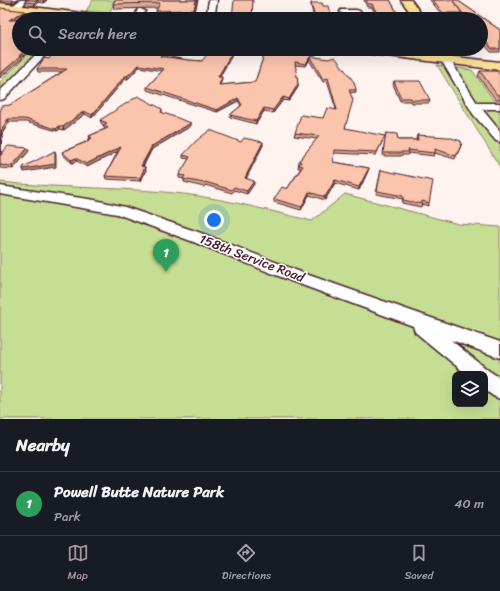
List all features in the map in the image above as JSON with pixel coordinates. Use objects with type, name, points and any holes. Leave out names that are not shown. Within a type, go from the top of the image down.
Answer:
[{"type":"main road","points":[[406,0],[415,12]]},
{"type":"main road","points":[[0,6],[40,12]]},
{"type":"main road","points":[[413,56],[500,66]]},
{"type":"main road","points":[[443,56],[446,60]]},
{"type":"street","points":[[15,8],[24,0]]},
{"type":"street","points":[[211,12],[213,0]]},
{"type":"street","points":[[344,12],[357,12]]},
{"type":"street","points":[[0,97],[39,56]]},
{"type":"street","points":[[446,60],[475,106],[500,138]]},
{"type":"street","points":[[475,106],[500,106]]},
{"type":"street","name":"158th Service Road","points":[[0,190],[95,204],[120,210],[196,237],[297,277],[500,350]]},
{"type":"street","name":"158th Service Road","points":[[408,317],[476,371]]},
{"type":"street","points":[[488,380],[500,390]]},
{"type":"green space","points":[[93,0],[116,0],[110,12],[86,11]]},
{"type":"green space","points":[[26,56],[42,56],[0,101],[0,82]]},
{"type":"green space","points":[[437,65],[472,70],[500,109],[500,167]]},
{"type":"green space","points":[[0,182],[143,190],[183,194],[238,204],[312,221],[345,194],[458,224],[500,227],[500,419],[0,419]]},
{"type":"building","points":[[26,0],[37,0],[34,3],[25,2]]},
{"type":"building","points":[[115,0],[196,0],[194,10],[156,11],[160,3],[113,4]]},
{"type":"building","points":[[234,0],[253,0],[252,12],[233,12]]},
{"type":"building","points":[[366,0],[390,0],[397,12],[376,12],[372,4],[368,4]]},
{"type":"building","points":[[433,0],[457,0],[474,12],[462,12],[453,1],[461,12],[442,12]]},
{"type":"building","points":[[311,3],[322,3],[323,6],[328,6],[330,12],[313,12]]},
{"type":"building","points":[[0,8],[25,11],[12,12],[12,18],[9,20],[12,20],[12,56],[21,56],[0,74]]},
{"type":"building","points":[[488,22],[500,30],[500,49],[492,49],[488,44]]},
{"type":"building","points":[[51,56],[160,56],[202,61],[206,56],[230,56],[218,77],[222,77],[219,85],[255,82],[264,56],[310,56],[328,59],[335,57],[354,82],[356,90],[349,90],[353,100],[345,128],[385,136],[377,152],[334,150],[333,162],[369,168],[359,187],[335,180],[325,197],[309,192],[302,207],[274,199],[282,187],[287,189],[303,166],[299,165],[301,162],[299,161],[319,136],[295,133],[301,115],[323,118],[327,108],[337,110],[328,78],[323,79],[310,57],[306,64],[295,62],[298,84],[289,99],[283,97],[273,110],[264,108],[256,121],[230,115],[242,105],[238,98],[217,110],[147,87],[164,69],[139,65],[127,76],[125,76],[92,115],[84,111],[63,127],[59,126],[56,129],[25,119],[8,119],[1,131],[0,152],[0,112],[2,106],[10,105],[67,69],[37,69],[44,58],[49,59]]},
{"type":"building","points":[[480,71],[497,71],[500,75],[500,95],[497,95]]},
{"type":"building","points":[[394,81],[420,81],[430,100],[412,100],[411,98],[401,98]]},
{"type":"building","points":[[138,96],[162,109],[161,112],[191,123],[152,146],[141,166],[145,167],[140,178],[105,176],[121,147],[86,164],[76,158],[71,160],[62,152],[89,141],[87,140],[92,138],[89,136],[108,128],[103,125],[107,123],[100,120]]},
{"type":"building","points":[[210,130],[241,142],[244,138],[263,142],[245,178],[254,181],[247,191],[234,187],[232,190],[205,182],[183,179],[185,176],[179,175],[190,157],[183,155],[196,141]]},
{"type":"building","points":[[386,133],[397,134],[398,140],[418,140],[417,135],[448,137],[461,141],[462,143],[456,156],[435,149],[435,153],[408,150],[409,152],[401,152],[402,153],[383,153]]},
{"type":"building","points":[[8,146],[28,148],[12,166],[0,165],[0,156]]},
{"type":"building","points":[[55,151],[55,164],[23,169],[23,167]]},
{"type":"building","points":[[381,170],[433,181],[429,203],[422,201],[422,204],[403,200],[403,196],[377,191]]},
{"type":"place","name":"Powell Butte Nature Park","points":[[166,272]]}]
